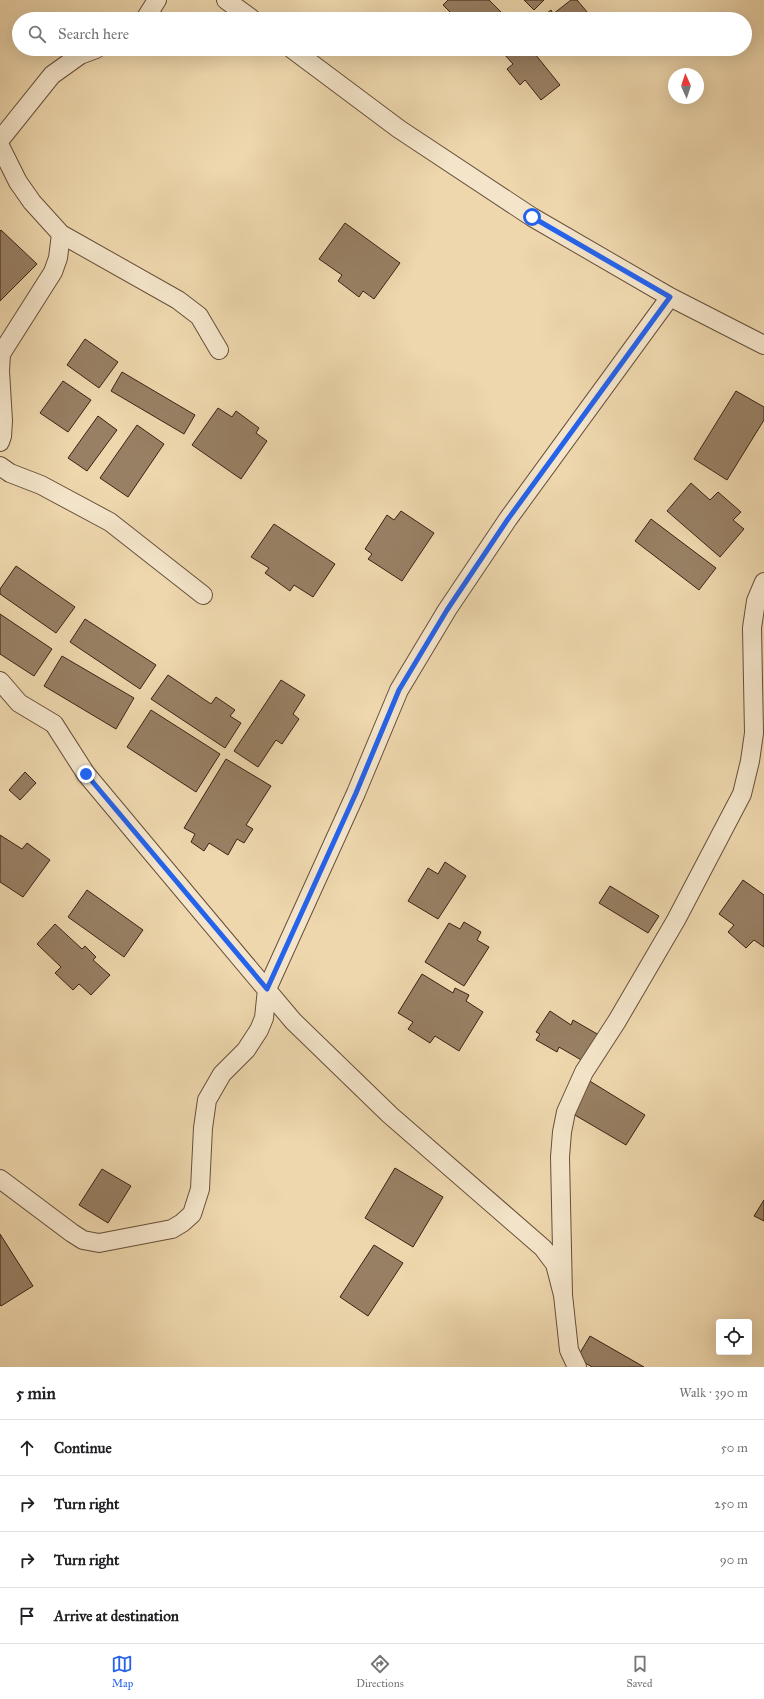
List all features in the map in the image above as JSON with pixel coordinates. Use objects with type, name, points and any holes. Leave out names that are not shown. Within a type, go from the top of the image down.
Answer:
[{"type":"street","points":[[149,12],[157,0]]},
{"type":"street","points":[[226,0],[242,12]]},
{"type":"street","points":[[0,140],[52,75],[79,56]]},
{"type":"street","points":[[301,56],[400,129],[519,208],[670,297],[764,345]]},
{"type":"street","points":[[0,146],[18,182],[32,202],[60,234],[178,300],[199,316],[219,350]]},
{"type":"street","points":[[0,442],[3,421],[0,371],[1,354],[53,272],[58,258],[60,234]]},
{"type":"street","points":[[0,1179],[83,1240],[99,1243],[172,1229],[192,1214],[200,1189],[203,1128],[207,1100],[222,1074],[246,1050],[259,1030],[264,1018],[267,989],[356,793],[399,690],[447,610],[508,519],[670,297]]},
{"type":"street","points":[[0,466],[10,472],[41,485],[110,522],[204,595]]},
{"type":"street","points":[[577,1367],[569,1350],[563,1295],[560,1157],[562,1132],[566,1112],[584,1072],[617,1020],[676,920],[742,794],[750,761],[754,733],[752,628],[756,600],[764,582]]},
{"type":"street","points":[[0,681],[19,703],[54,724],[86,774],[293,1021],[390,1115],[543,1248],[555,1264],[563,1295]]},
{"type":"building","points":[[448,0],[489,0],[501,12],[450,12],[443,5]]},
{"type":"building","points":[[524,0],[544,0],[534,10]]},
{"type":"building","points":[[571,0],[577,0],[587,12],[556,12]]},
{"type":"building","points":[[506,56],[537,56],[560,85],[541,100],[525,80],[520,85],[507,69],[513,64]]},
{"type":"building","points":[[345,223],[400,263],[374,299],[363,291],[359,297],[338,281],[342,275],[319,259]]},
{"type":"building","points":[[1,230],[37,264],[0,301],[0,231]]},
{"type":"building","points":[[85,339],[118,362],[99,388],[67,365]]},
{"type":"building","points":[[122,372],[195,415],[184,434],[111,391]]},
{"type":"building","points":[[63,381],[91,400],[68,432],[40,413]]},
{"type":"building","points":[[736,391],[764,407],[764,420],[727,480],[694,459]]},
{"type":"building","points":[[218,408],[232,417],[236,411],[259,428],[256,433],[267,441],[241,479],[192,445]]},
{"type":"building","points":[[98,416],[117,430],[87,471],[68,458]]},
{"type":"building","points":[[137,425],[164,444],[128,497],[100,478]]},
{"type":"building","points":[[691,483],[710,500],[718,492],[741,512],[733,520],[744,529],[720,557],[667,511]]},
{"type":"building","points":[[401,511],[434,533],[402,581],[368,559],[372,554],[365,549],[387,515],[394,520]]},
{"type":"building","points":[[651,519],[716,568],[699,590],[635,541]]},
{"type":"building","points":[[274,524],[335,564],[313,597],[294,585],[290,591],[265,573],[269,568],[251,557]]},
{"type":"building","points":[[16,566],[75,607],[56,633],[0,594],[0,589]]},
{"type":"building","points":[[0,614],[52,649],[34,676],[0,654]]},
{"type":"building","points":[[85,619],[156,665],[140,689],[70,642]]},
{"type":"building","points":[[62,656],[134,698],[116,729],[44,686]]},
{"type":"building","points":[[168,675],[211,704],[216,697],[235,710],[230,716],[241,723],[225,748],[151,699]]},
{"type":"building","points":[[281,680],[305,695],[293,714],[299,719],[282,744],[276,740],[258,767],[234,751]]},
{"type":"building","points":[[151,710],[220,754],[196,792],[127,747]]},
{"type":"building","points":[[226,759],[271,786],[246,825],[253,829],[244,843],[237,839],[228,855],[209,843],[204,851],[191,842],[195,834],[184,828]]},
{"type":"building","points":[[25,772],[36,783],[20,800],[9,790]]},
{"type":"building","points":[[0,835],[22,849],[27,843],[50,860],[23,897],[0,882]]},
{"type":"building","points":[[445,862],[466,876],[438,919],[408,901],[428,868],[438,874]]},
{"type":"building","points":[[743,880],[764,895],[764,947],[754,940],[746,948],[728,932],[734,925],[719,914]]},
{"type":"building","points":[[610,886],[659,916],[648,933],[599,903]]},
{"type":"building","points":[[87,890],[143,930],[124,957],[68,917]]},
{"type":"building","points":[[464,922],[481,932],[477,940],[489,947],[464,986],[425,962],[449,923],[460,929]]},
{"type":"building","points":[[55,924],[82,949],[85,946],[96,957],[93,960],[110,975],[91,995],[79,984],[73,990],[55,973],[61,967],[37,944]]},
{"type":"building","points":[[422,974],[453,993],[455,988],[469,995],[466,1001],[483,1012],[459,1051],[435,1036],[430,1043],[408,1029],[413,1022],[398,1013]]},
{"type":"building","points":[[550,1011],[571,1025],[573,1020],[599,1035],[583,1061],[559,1047],[557,1052],[536,1040],[540,1034],[536,1032]]},
{"type":"building","points":[[588,1080],[645,1115],[626,1145],[568,1111]]},
{"type":"building","points":[[395,1168],[443,1197],[413,1247],[365,1218]]},
{"type":"building","points":[[102,1169],[131,1186],[108,1223],[79,1205]]},
{"type":"building","points":[[764,1200],[764,1221],[754,1216]]},
{"type":"building","points":[[0,1234],[33,1286],[1,1306],[0,1305]]},
{"type":"building","points":[[374,1245],[403,1263],[368,1316],[340,1297]]},
{"type":"building","points":[[590,1336],[644,1367],[592,1367],[577,1358]]},
{"type":"route","points":[[86,774],[267,989],[356,793],[399,690],[447,610],[508,519],[670,297],[532,217]]}]
